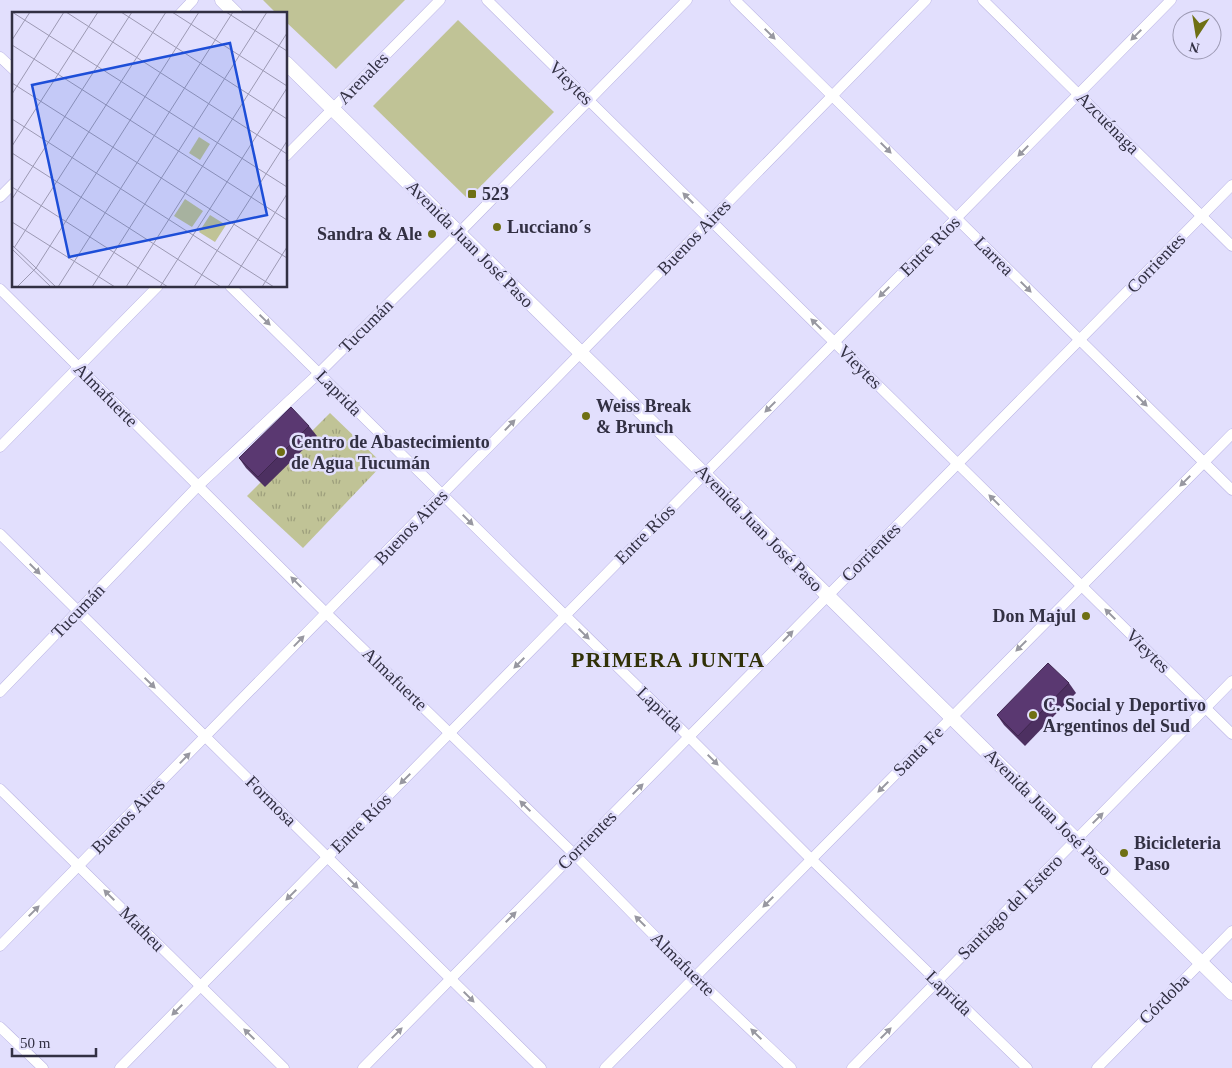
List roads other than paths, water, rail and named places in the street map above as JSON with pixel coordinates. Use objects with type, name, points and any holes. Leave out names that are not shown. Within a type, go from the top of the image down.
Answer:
[{"type":"main road","points":[[222,0],[234,12]]},
{"type":"main road","name":"Avenida Juan José Paso","points":[[288,65],[1232,993]]},
{"type":"street","points":[[182,12],[193,0]]},
{"type":"street","name":"Arenales","points":[[288,154],[440,0]]},
{"type":"street","name":"Vieytes","points":[[487,0],[1232,734]]},
{"type":"street","name":"Tucumán","points":[[0,692],[198,486],[319,373],[687,0]]},
{"type":"street","name":"Larrea","points":[[736,0],[1232,490]]},
{"type":"street","name":"Buenos Aires","points":[[0,946],[926,0]]},
{"type":"street","name":"Azcuénaga","points":[[983,0],[1232,246]]},
{"type":"street","name":"Entre Ríos","points":[[120,1068],[1171,0]]},
{"type":"street","points":[[0,57],[12,68]]},
{"type":"street","points":[[0,197],[12,185]]},
{"type":"street","name":"Corrientes","points":[[363,1068],[1232,185]]},
{"type":"street","points":[[0,447],[156,288]]},
{"type":"street","name":"Laprida","points":[[232,288],[936,982],[1026,1068]]},
{"type":"street","name":"Almafuerte","points":[[0,289],[326,613],[574,854],[695,977],[791,1068]]},
{"type":"street","name":"Santa Fe","points":[[605,1068],[1232,434]]},
{"type":"street","name":"Formosa","points":[[0,534],[540,1068]]},
{"type":"street","name":"Santiago del Estero","points":[[852,1068],[1232,681]]},
{"type":"street","name":"Matheu","points":[[0,790],[284,1068]]},
{"type":"street","name":"Córdoba","points":[[1097,1068],[1232,931]]},
{"type":"street","points":[[0,1027],[43,1068]]},
{"type":"place","name":"523","points":[[472,194]]},
{"type":"place","name":"Lucciano´s","points":[[497,227]]},
{"type":"place","name":"Sandra & Ale","points":[[432,234]]},
{"type":"place","name":"Weiss Break & Brunch","points":[[586,416]]},
{"type":"place","name":"Centro de Abastecimiento de Agua Tucumán","points":[[281,452]]},
{"type":"place","name":"Don Majul","points":[[1086,616]]},
{"type":"place","name":"C. Social y Deportivo Argentinos del Sud","points":[[1033,715]]},
{"type":"place","name":"Bicicleteria Paso","points":[[1124,853]]},
{"type":"district","name":"PRIMERA JUNTA","points":[[668,659]]}]
